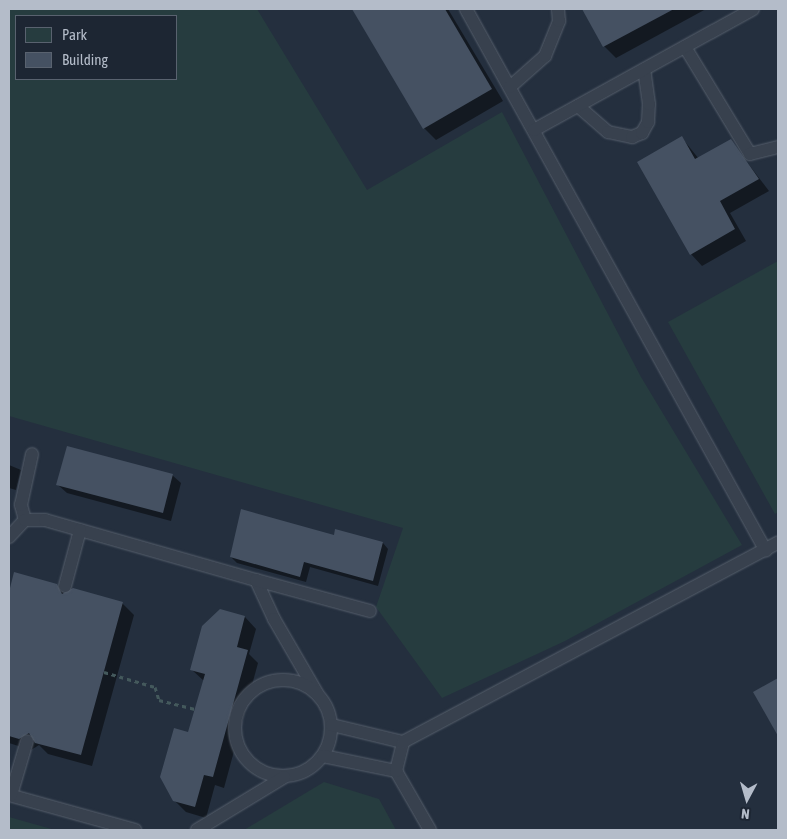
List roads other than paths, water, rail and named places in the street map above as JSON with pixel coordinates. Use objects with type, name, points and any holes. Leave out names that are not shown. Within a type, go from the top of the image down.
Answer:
[{"type":"lane","points":[[466,9],[766,551]]},
{"type":"lane","points":[[510,87],[545,56],[558,21],[558,9]]},
{"type":"lane","points":[[534,130],[753,9]]},
{"type":"lane","points":[[685,47],[750,154],[778,148]]},
{"type":"lane","points":[[578,106],[608,132],[632,137],[642,133],[648,122],[649,104],[644,69]]},
{"type":"lane","points":[[25,520],[21,505],[32,454]]},
{"type":"lane","points":[[9,537],[25,520],[45,520],[370,611]]},
{"type":"lane","points":[[65,586],[80,530]]},
{"type":"lane","points":[[332,724],[404,742],[778,543]]},
{"type":"lane","points":[[256,580],[274,619],[327,709],[332,724],[330,741],[323,756],[299,774],[284,777],[268,775],[254,768],[243,756],[236,742],[234,726],[237,710],[246,696],[273,681],[298,683],[318,695]]},
{"type":"lane","points":[[27,741],[10,795],[135,830]]},
{"type":"lane","points":[[404,742],[396,771],[430,830]]},
{"type":"lane","points":[[323,756],[396,771]]},
{"type":"lane","points":[[197,830],[284,777]]}]
